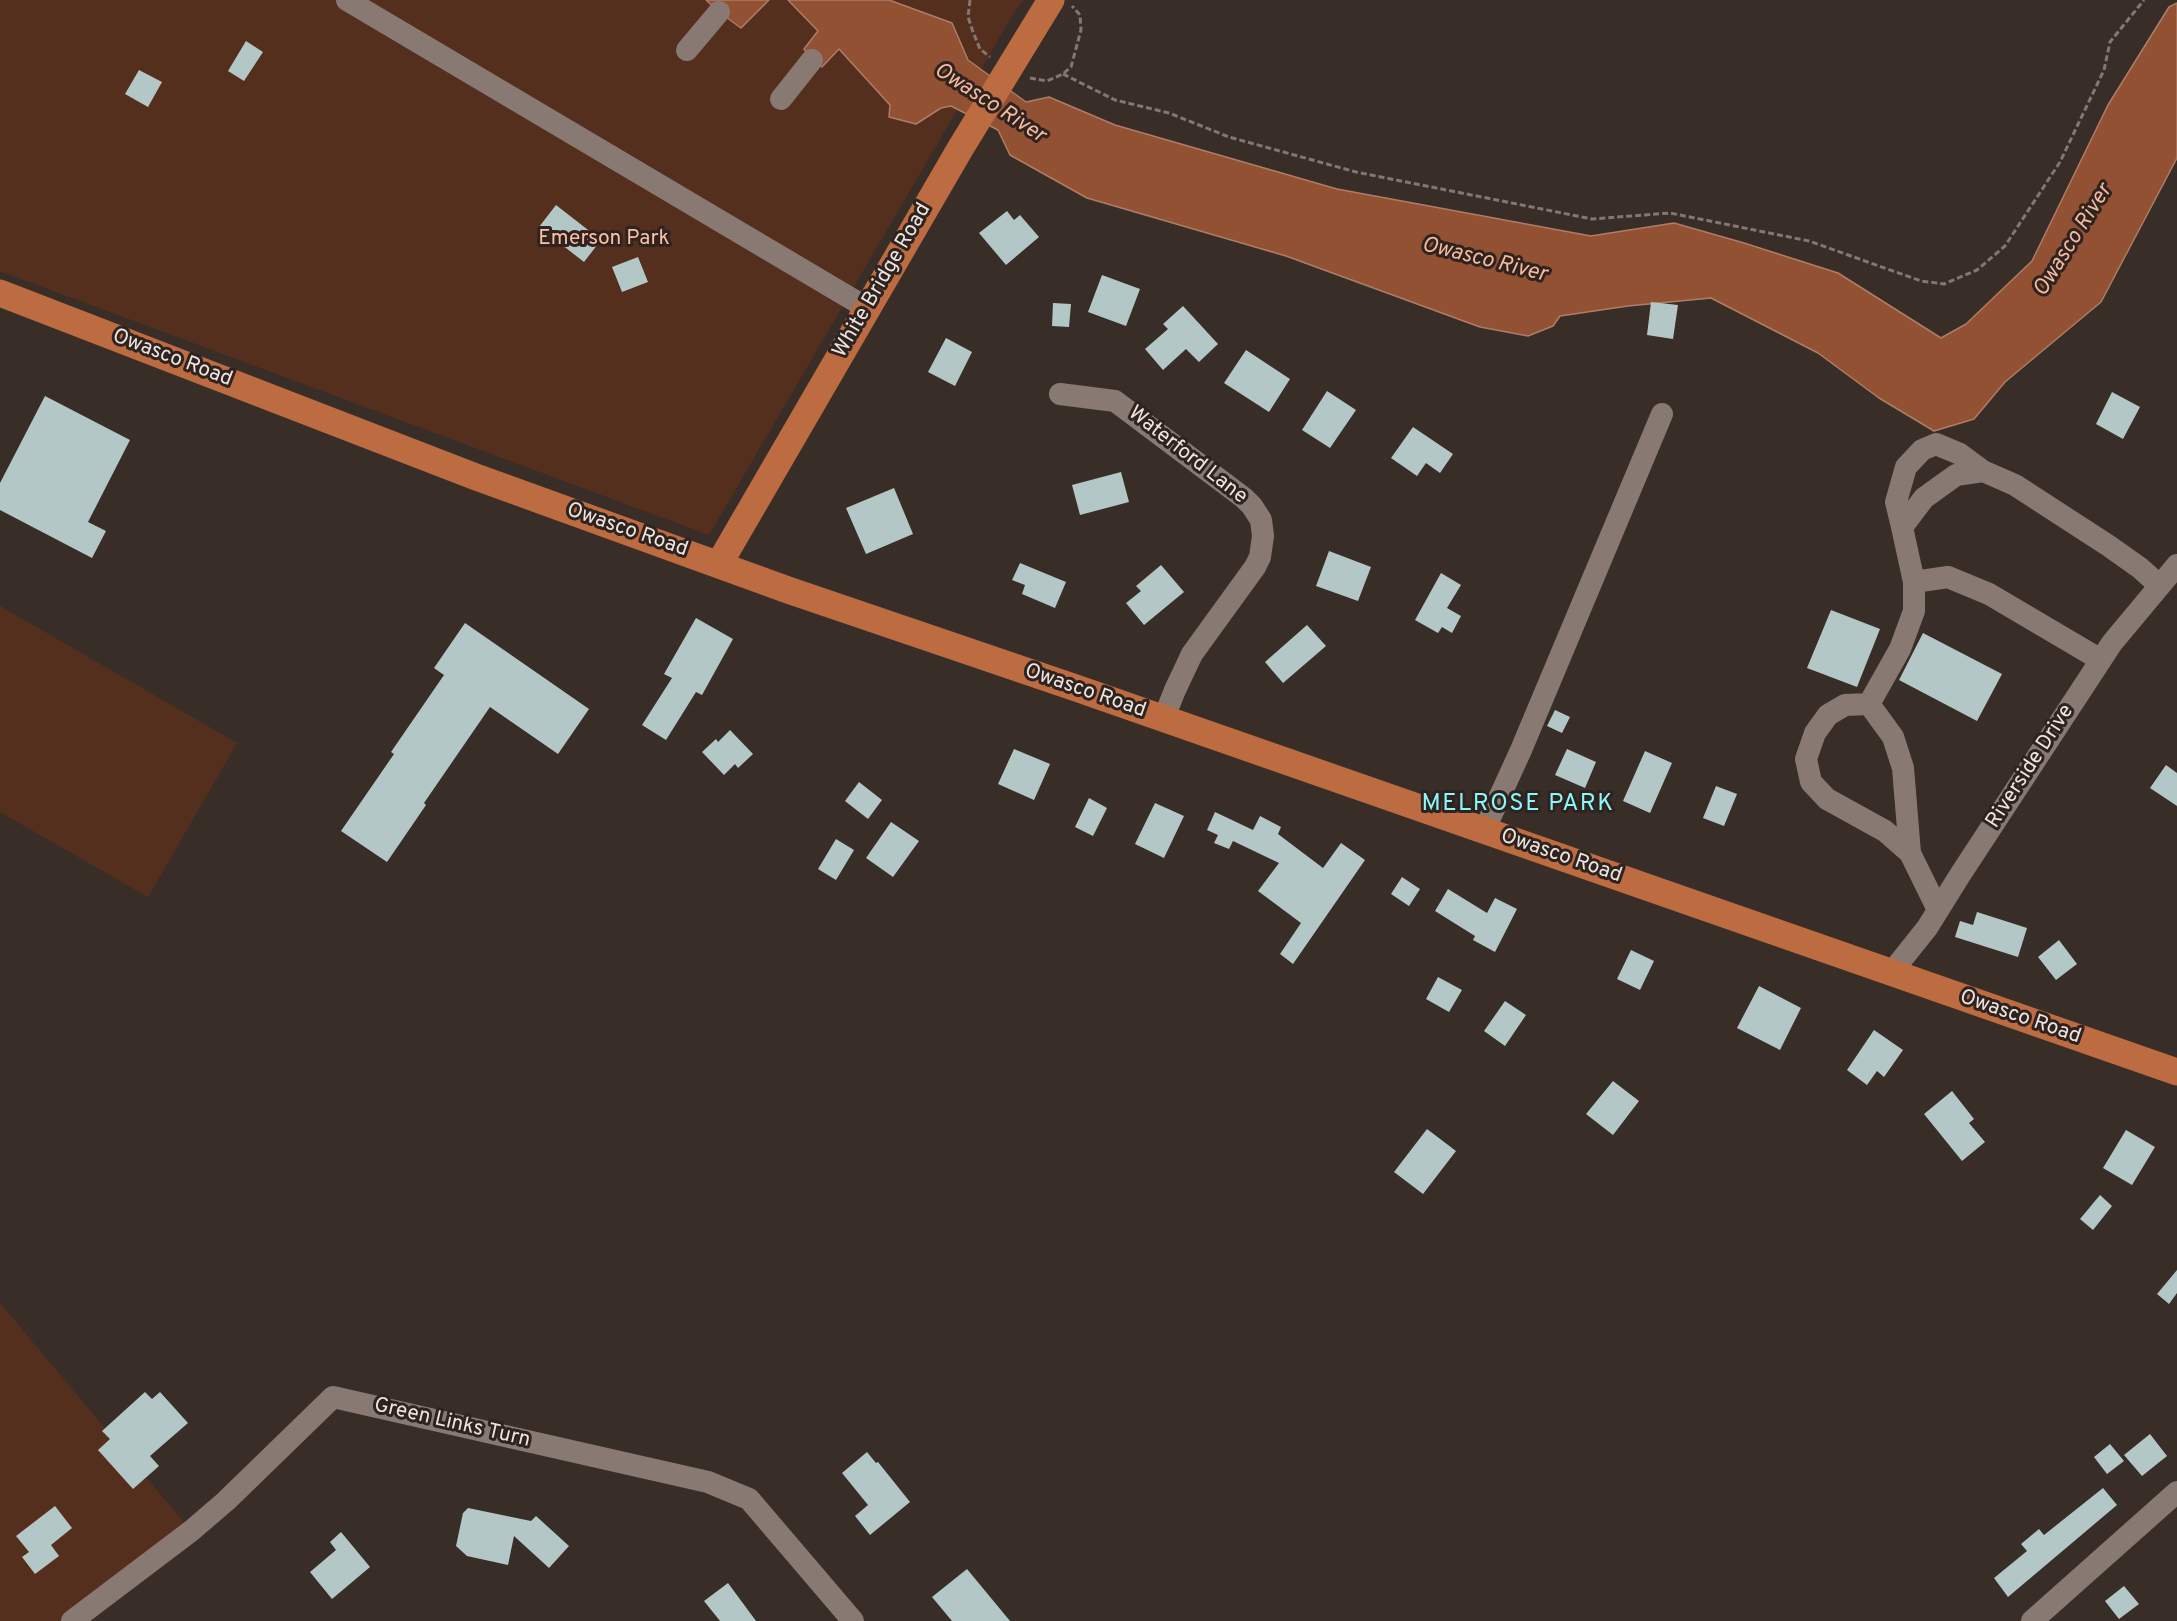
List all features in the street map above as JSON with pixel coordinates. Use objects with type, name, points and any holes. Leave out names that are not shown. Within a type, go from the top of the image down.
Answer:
[{"type":"main road","name":"White Bridge Road","points":[[719,564],[960,149],[1052,0]]},
{"type":"main road","name":"Owasco Road","points":[[0,293],[476,477],[788,590],[2177,1072]]},
{"type":"street","points":[[347,0],[867,308]]},
{"type":"street","points":[[687,50],[719,12]]},
{"type":"street","points":[[781,99],[812,60]]},
{"type":"street","name":"Waterford Lane","points":[[1060,394],[1115,401],[1244,498],[1261,520],[1263,536],[1260,557],[1192,654],[1163,720]]},
{"type":"street","points":[[1484,831],[1535,717],[1662,414]]},
{"type":"street","points":[[1922,450],[1929,428]]},
{"type":"street","points":[[1869,704],[1900,649],[1914,611],[1914,582],[1896,502],[1906,467],[1922,450],[1936,444],[1960,454],[1983,471],[2015,484],[2091,533],[2140,568],[2159,585]]},
{"type":"street","points":[[1902,527],[1924,498],[1956,474],[1983,471]]},
{"type":"street","name":"Riverside Drive","points":[[1891,973],[1928,928],[2112,643],[2177,565]]},
{"type":"street","points":[[1914,582],[1948,577],[1989,594],[2101,660]]},
{"type":"street","points":[[1869,704],[1893,737],[1903,768],[1910,853],[1938,910]]},
{"type":"street","points":[[1869,704],[1845,705],[1828,715],[1815,733],[1806,759],[1811,782],[1827,799],[1885,831],[1910,853]]},
{"type":"street","name":"Green Links Turn","points":[[72,1621],[217,1508],[333,1397],[708,1482],[749,1499],[853,1621]]},
{"type":"street","points":[[2032,1621],[2177,1492]]},
{"type":"path","points":[[1063,74],[1115,100],[1169,113],[1229,137],[1356,172],[1592,219],[1670,213],[1809,241],[1921,280],[1944,284],[1977,270],[2005,246],[2060,162],[2103,70],[2110,42],[2144,0]]},
{"type":"green space","name":"Emerson Park","points":[[0,0],[1024,0],[1013,14],[709,535],[0,271]]},
{"type":"green space","points":[[0,606],[237,743],[148,897],[0,812]]},
{"type":"green space","points":[[0,1303],[191,1531],[89,1621],[0,1621]]},
{"type":"water","points":[[706,0],[769,0],[741,28]]},
{"type":"water","name":"Owasco River","points":[[788,0],[889,0],[952,23],[968,60],[1026,102],[1049,97],[1115,125],[1337,189],[1591,236],[1674,223],[1744,243],[1838,273],[1941,338],[1966,324],[2032,261],[2108,105],[2169,7],[2177,3],[2177,158],[2101,302],[2005,382],[1974,419],[1934,431],[1879,398],[1818,353],[1711,298],[1628,306],[1560,316],[1553,326],[1528,336],[1480,327],[1286,256],[1087,198],[1010,155],[998,130],[951,106],[941,108],[916,124],[889,117],[890,105],[839,49],[822,67],[812,60],[804,49],[818,31]]},
{"type":"building","points":[[246,41],[263,52],[244,81],[228,71]]},
{"type":"building","points":[[139,70],[162,82],[148,107],[125,94]]},
{"type":"building","points":[[556,205],[601,240],[584,262],[539,227]]},
{"type":"building","points":[[1007,211],[1014,220],[1020,215],[1039,237],[1006,265],[979,233]]},
{"type":"building","points":[[638,257],[648,282],[622,292],[612,267]]},
{"type":"building","points":[[1102,275],[1140,289],[1126,326],[1088,312]]},
{"type":"building","points":[[1651,302],[1678,305],[1673,339],[1647,335]]},
{"type":"building","points":[[1053,303],[1071,304],[1069,327],[1052,326]]},
{"type":"building","points":[[1183,306],[1218,344],[1199,362],[1186,349],[1163,370],[1145,349],[1168,329],[1163,324]]},
{"type":"building","points":[[946,338],[972,352],[955,386],[928,372]]},
{"type":"building","points":[[1246,350],[1290,379],[1269,412],[1224,383]]},
{"type":"building","points":[[1327,391],[1356,410],[1330,448],[1302,430]]},
{"type":"building","points":[[2112,392],[2140,407],[2123,439],[2096,424]]},
{"type":"building","points":[[45,396],[130,440],[88,522],[106,531],[92,558],[0,510],[0,483]]},
{"type":"building","points":[[1413,427],[1453,454],[1440,473],[1426,463],[1417,476],[1391,458]]},
{"type":"building","points":[[1121,472],[1129,502],[1080,515],[1072,485]]},
{"type":"building","points":[[894,488],[913,534],[866,554],[846,508]]},
{"type":"building","points":[[1329,551],[1371,567],[1358,601],[1316,586]]},
{"type":"building","points":[[1020,563],[1066,582],[1055,608],[1022,594],[1025,585],[1012,580]]},
{"type":"building","points":[[1161,565],[1184,592],[1144,625],[1126,603],[1141,591],[1136,586]]},
{"type":"building","points":[[1441,573],[1461,585],[1447,608],[1461,616],[1452,633],[1442,627],[1438,633],[1415,620]]},
{"type":"building","points":[[1831,610],[1880,629],[1857,687],[1807,668]]},
{"type":"building","points":[[696,618],[733,639],[702,695],[696,692],[666,740],[642,725],[672,678],[664,674]]},
{"type":"building","points":[[465,623],[589,709],[558,754],[490,707],[424,803],[426,805],[387,862],[341,831],[394,754],[391,752],[444,675],[434,668]]},
{"type":"building","points":[[1307,625],[1326,646],[1283,683],[1265,662]]},
{"type":"building","points":[[1923,633],[2002,674],[1977,721],[1899,680]]},
{"type":"building","points":[[1555,710],[1570,717],[1562,733],[1547,726]]},
{"type":"building","points":[[730,730],[753,754],[738,768],[735,764],[724,775],[702,752],[716,739],[718,742]]},
{"type":"building","points":[[1014,749],[1050,764],[1034,800],[998,784]]},
{"type":"building","points":[[1567,749],[1596,762],[1585,788],[1555,775]]},
{"type":"building","points":[[1645,751],[1672,763],[1650,813],[1623,801]]},
{"type":"building","points":[[2166,765],[2177,773],[2177,806],[2150,788]]},
{"type":"building","points":[[859,782],[882,800],[868,819],[845,801]]},
{"type":"building","points":[[1716,786],[1737,794],[1724,826],[1703,818]]},
{"type":"building","points":[[1089,798],[1107,808],[1093,836],[1075,827]]},
{"type":"building","points":[[1155,803],[1184,816],[1164,858],[1135,844]]},
{"type":"building","points":[[1215,812],[1253,830],[1260,816],[1281,827],[1278,834],[1323,868],[1341,843],[1365,860],[1293,964],[1280,954],[1301,923],[1258,891],[1279,863],[1233,841],[1229,849],[1214,843],[1218,835],[1207,830]]},
{"type":"building","points":[[891,822],[919,841],[893,877],[866,858]]},
{"type":"building","points":[[836,839],[854,850],[836,880],[818,869]]},
{"type":"building","points":[[1402,877],[1420,889],[1409,906],[1391,894]]},
{"type":"building","points":[[1448,889],[1487,913],[1495,898],[1517,909],[1495,952],[1473,940],[1475,936],[1435,911]]},
{"type":"building","points":[[1977,912],[2027,928],[2018,957],[1955,937],[1960,921],[1973,925]]},
{"type":"building","points":[[2059,940],[2077,964],[2056,980],[2038,957]]},
{"type":"building","points":[[1631,950],[1654,961],[1640,990],[1617,979]]},
{"type":"building","points":[[1438,977],[1462,990],[1449,1012],[1426,999]]},
{"type":"building","points":[[1759,986],[1801,1008],[1780,1050],[1737,1028]]},
{"type":"building","points":[[1505,1001],[1526,1015],[1505,1046],[1484,1031]]},
{"type":"building","points":[[1874,1030],[1903,1050],[1884,1077],[1877,1071],[1867,1085],[1847,1070]]},
{"type":"building","points":[[1613,1081],[1639,1101],[1613,1135],[1586,1114]]},
{"type":"building","points":[[1952,1091],[1974,1119],[1969,1123],[1985,1142],[1962,1161],[1924,1114]]},
{"type":"building","points":[[1427,1129],[1456,1151],[1423,1194],[1394,1172]]},
{"type":"building","points":[[2126,1130],[2155,1147],[2132,1185],[2103,1168]]},
{"type":"building","points":[[2100,1195],[2112,1206],[2093,1230],[2080,1219]]},
{"type":"building","points":[[2177,1270],[2177,1293],[2169,1304],[2157,1294]]},
{"type":"building","points":[[145,1392],[152,1399],[160,1392],[188,1423],[150,1456],[159,1466],[133,1489],[98,1450],[110,1439],[102,1431]]},
{"type":"building","points":[[2150,1434],[2167,1456],[2142,1476],[2124,1455]]},
{"type":"building","points":[[2110,1444],[2124,1461],[2107,1474],[2094,1457]]},
{"type":"building","points":[[867,1452],[876,1463],[878,1462],[910,1502],[870,1535],[855,1516],[868,1505],[842,1473]]},
{"type":"building","points":[[2103,1488],[2117,1505],[2008,1597],[1994,1578],[2027,1551],[2021,1544],[2039,1529],[2044,1535]]},
{"type":"building","points":[[55,1506],[72,1528],[51,1545],[59,1556],[35,1574],[22,1557],[29,1552],[16,1536]]},
{"type":"building","points":[[468,1508],[531,1521],[536,1516],[569,1546],[549,1568],[514,1536],[508,1565],[467,1556],[456,1546],[463,1513]]},
{"type":"building","points":[[341,1532],[370,1567],[332,1599],[310,1572],[336,1550],[330,1542]]},
{"type":"building","points":[[967,1569],[1010,1621],[952,1621],[932,1597]]},
{"type":"building","points":[[728,1583],[756,1621],[720,1621],[704,1601]]},
{"type":"building","points":[[2124,1586],[2139,1604],[2119,1619],[2105,1601]]},
{"type":"district","name":"MELROSE PARK","points":[[1518,805]]}]
